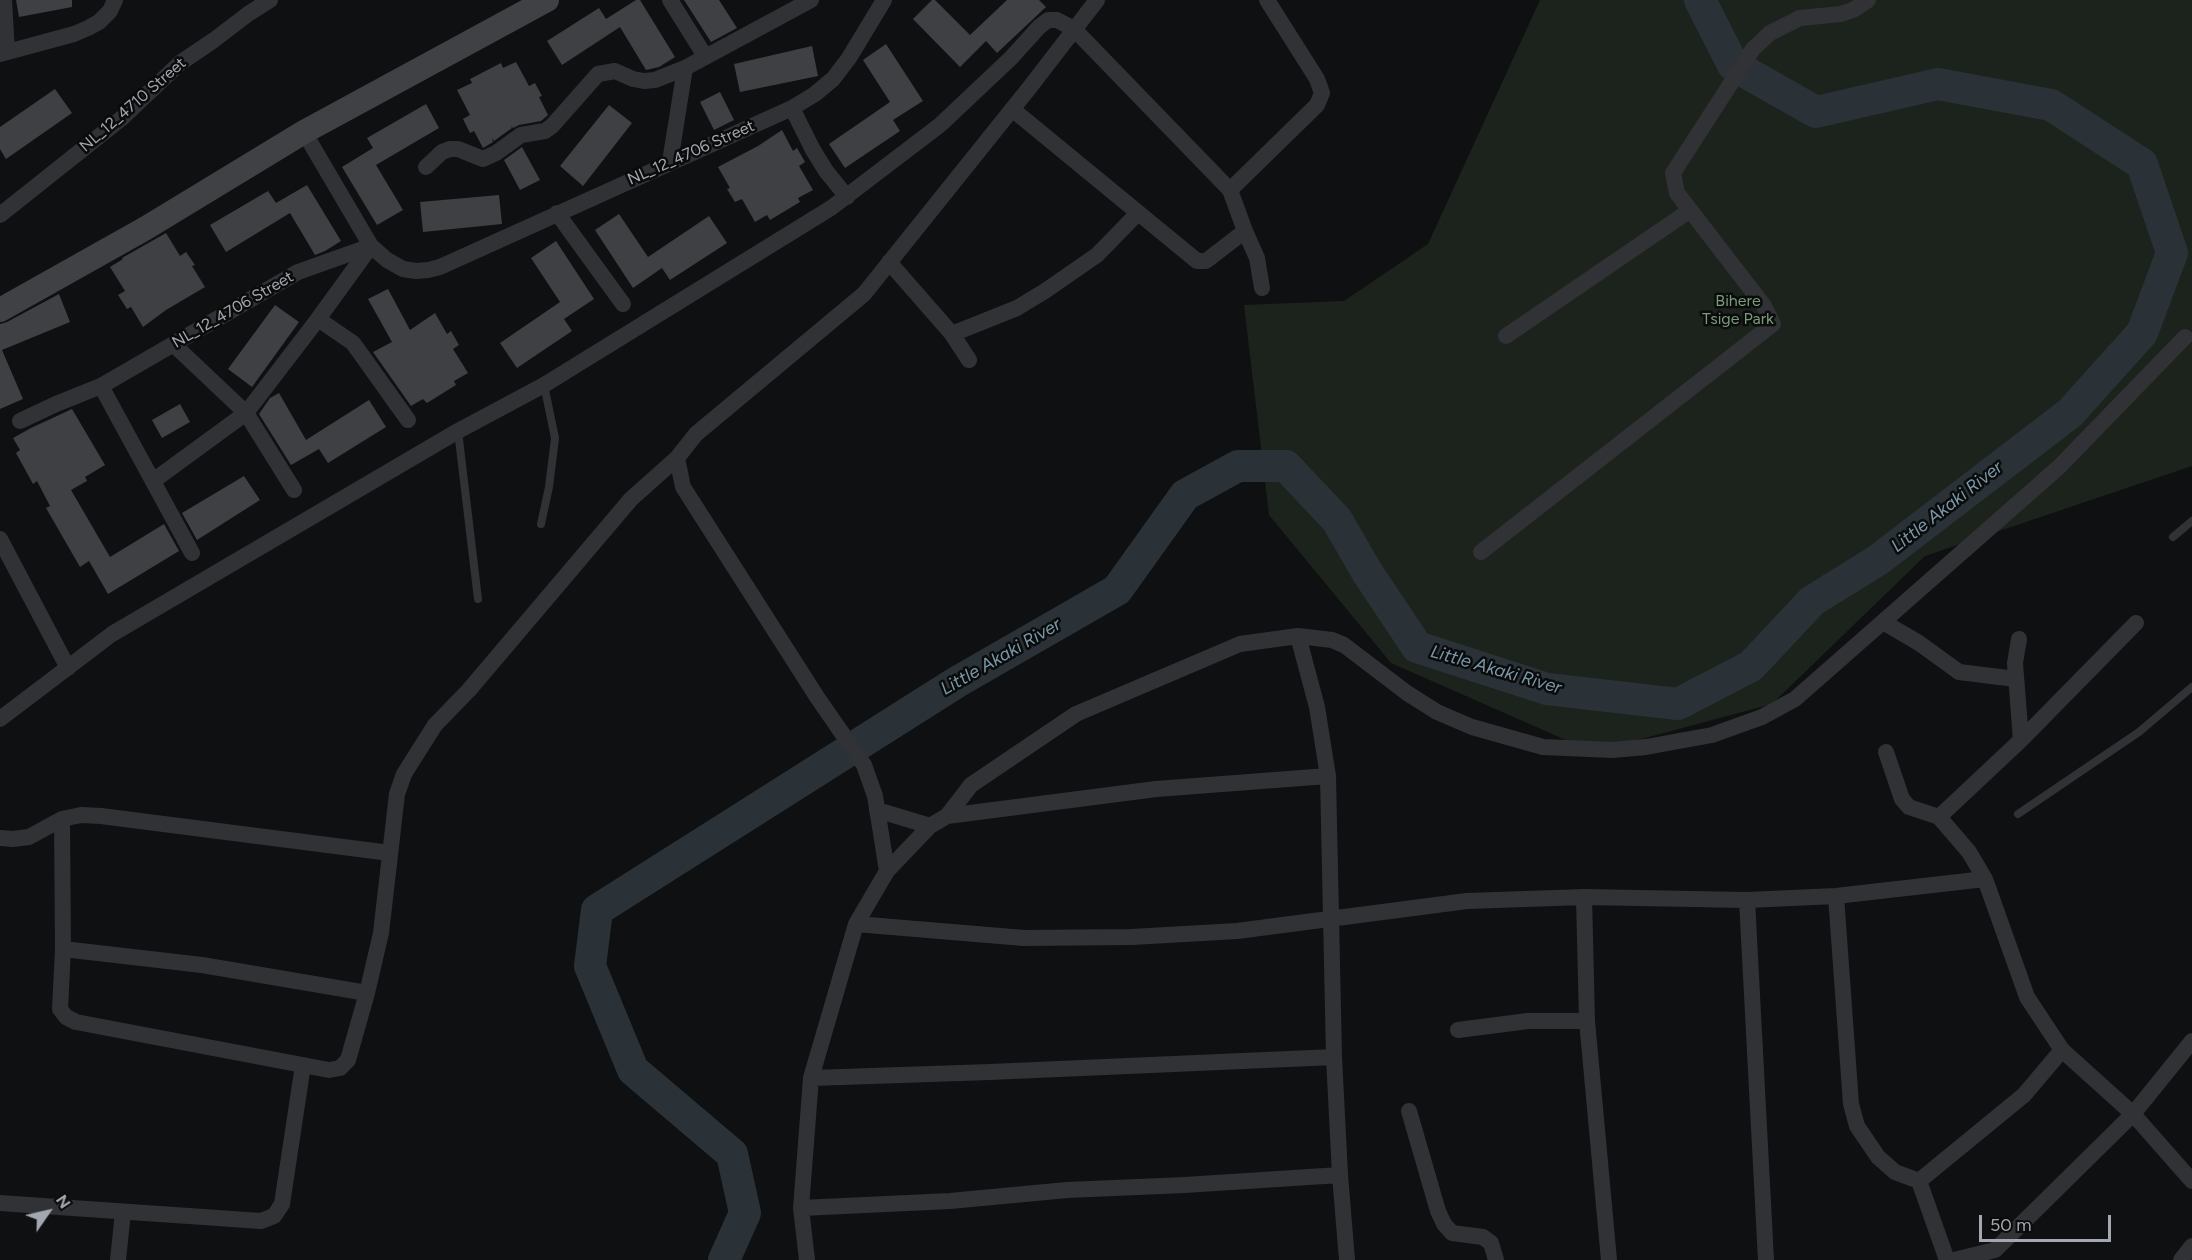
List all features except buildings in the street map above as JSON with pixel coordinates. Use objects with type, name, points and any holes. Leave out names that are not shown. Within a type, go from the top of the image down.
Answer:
[{"type":"street","points":[[4,0],[3,53],[88,28],[99,22],[110,11],[115,0]]},
{"type":"street","name":"NL_12_4710 Street","points":[[0,215],[122,118],[180,63],[270,0]]},
{"type":"street","points":[[0,310],[146,228],[304,132],[547,0]]},
{"type":"street","points":[[670,0],[705,56]]},
{"type":"street","points":[[426,167],[450,149],[458,149],[483,159],[522,135],[545,131],[598,74],[615,71],[633,79],[655,80],[685,68],[811,0]]},
{"type":"street","name":"NL_12_4706 Street","points":[[304,132],[371,246],[387,260],[403,269],[428,270],[440,267],[792,108],[832,79],[849,58],[884,0]]},
{"type":"street","points":[[62,819],[63,950],[60,1009],[66,1017],[76,1022],[329,1070],[340,1068],[348,1060],[381,933],[397,794],[404,774],[435,725],[469,690],[631,499],[677,458],[696,434],[864,294],[1097,0]]},
{"type":"street","points":[[1230,190],[1317,105],[1322,93],[1317,79],[1267,0]]},
{"type":"street","points":[[1481,552],[1773,324],[1764,306],[1677,194],[1673,173],[1753,49],[1770,33],[1800,18],[1841,14],[1853,10],[1868,0]]},
{"type":"street","points":[[0,719],[112,634],[458,431],[544,385],[831,208],[940,125],[1048,20],[1057,20],[1074,29],[1230,190],[1257,258],[1262,288]]},
{"type":"street","points":[[670,162],[685,68]]},
{"type":"street","points":[[792,108],[825,171],[847,197]]},
{"type":"street","points":[[1012,110],[1200,262],[1206,261],[1245,231]]},
{"type":"street","points":[[1506,336],[1689,211]]},
{"type":"street","points":[[557,213],[623,304]]},
{"type":"street","points":[[952,334],[1017,308],[1045,291],[1097,255],[1138,213]]},
{"type":"street","points":[[153,481],[246,413],[371,246]]},
{"type":"street","name":"NL_12_4706 Street","points":[[20,421],[101,386],[298,272],[371,246]]},
{"type":"street","points":[[889,262],[952,334],[969,360]]},
{"type":"street","points":[[318,319],[352,343],[408,420]]},
{"type":"street","points":[[807,1260],[801,1208],[811,1078],[856,924],[887,871],[930,826],[947,816],[971,785],[1076,714],[1240,644],[1298,636],[1332,640],[1344,645],[1407,693],[1437,712],[1472,727],[1543,747],[1612,750],[1646,747],[1712,735],[1779,709],[1810,686],[2059,467],[2185,337]]},
{"type":"street","points":[[173,344],[246,413],[294,490]]},
{"type":"street","points":[[101,386],[192,553]]},
{"type":"street","points":[[677,458],[683,487],[831,718],[864,765],[874,788],[887,871]]},
{"type":"street","points":[[0,539],[68,668]]},
{"type":"street","points":[[1883,622],[1959,672],[2016,679]]},
{"type":"street","points":[[1939,817],[2021,740],[2136,623]]},
{"type":"street","points":[[1298,636],[1317,707],[1328,776],[1334,1057],[1347,1260]]},
{"type":"street","points":[[2019,639],[2015,663],[2021,740]]},
{"type":"street","points":[[1886,752],[1902,799],[1909,807],[1939,817],[1969,852],[1985,879],[2027,997],[2036,1014],[2062,1050],[2133,1114],[2192,1181]]},
{"type":"street","points":[[947,816],[1156,789],[1328,776]]},
{"type":"street","points":[[878,810],[930,826]]},
{"type":"street","points":[[0,838],[29,837],[62,819],[81,815],[390,853]]},
{"type":"street","points":[[856,924],[1024,938],[1132,937],[1238,931],[1467,901],[1584,897],[1747,900],[1836,896],[1985,879]]},
{"type":"street","points":[[1836,896],[1851,1104],[1857,1126],[1878,1157],[1895,1172],[1919,1181],[1947,1260]]},
{"type":"street","points":[[1584,897],[1587,1021],[1609,1260]]},
{"type":"street","points":[[1747,900],[1766,1260]]},
{"type":"street","points":[[63,950],[202,965],[367,993]]},
{"type":"street","points":[[1458,1030],[1528,1021],[1587,1021]]},
{"type":"street","points":[[1954,1260],[1997,1255],[2133,1114],[2192,1041]]},
{"type":"street","points":[[1919,1181],[2024,1095],[2062,1050]]},
{"type":"street","points":[[811,1078],[1334,1057]]},
{"type":"street","points":[[0,1203],[261,1221],[274,1216],[282,1204],[303,1065]]},
{"type":"street","points":[[1409,1111],[1438,1211],[1444,1224],[1452,1233],[1483,1237],[1491,1243],[1496,1260]]},
{"type":"street","points":[[801,1208],[950,1201],[1067,1190],[1340,1175]]},
{"type":"street","points":[[118,1260],[123,1212]]},
{"type":"street","points":[[2181,1260],[2192,1246]]},
{"type":"lane","points":[[541,524],[549,487],[555,438],[544,385]]},
{"type":"lane","points":[[458,431],[478,600]]},
{"type":"lane","points":[[2174,537],[2192,520]]},
{"type":"lane","points":[[2018,814],[2139,732],[2192,687]]},
{"type":"green space","name":"Bihere Tsige Park","points":[[1540,0],[2192,0],[2192,466],[1925,556],[1772,704],[1593,752],[1391,663],[1269,515],[1244,305],[1344,301],[1428,244]]},
{"type":"waterway","name":"Little Akaki River","points":[[724,1260],[745,1213],[732,1154],[633,1070],[590,966],[597,910],[957,682],[1117,590],[1185,495],[1238,466],[1286,466],[1337,520],[1367,572],[1417,647],[1547,689],[1678,704],[1751,666],[1812,601],[1878,560],[2070,413],[2142,333],[2172,253],[2142,164],[2051,105],[1938,84],[1816,112],[1733,65],[1700,0]]}]
